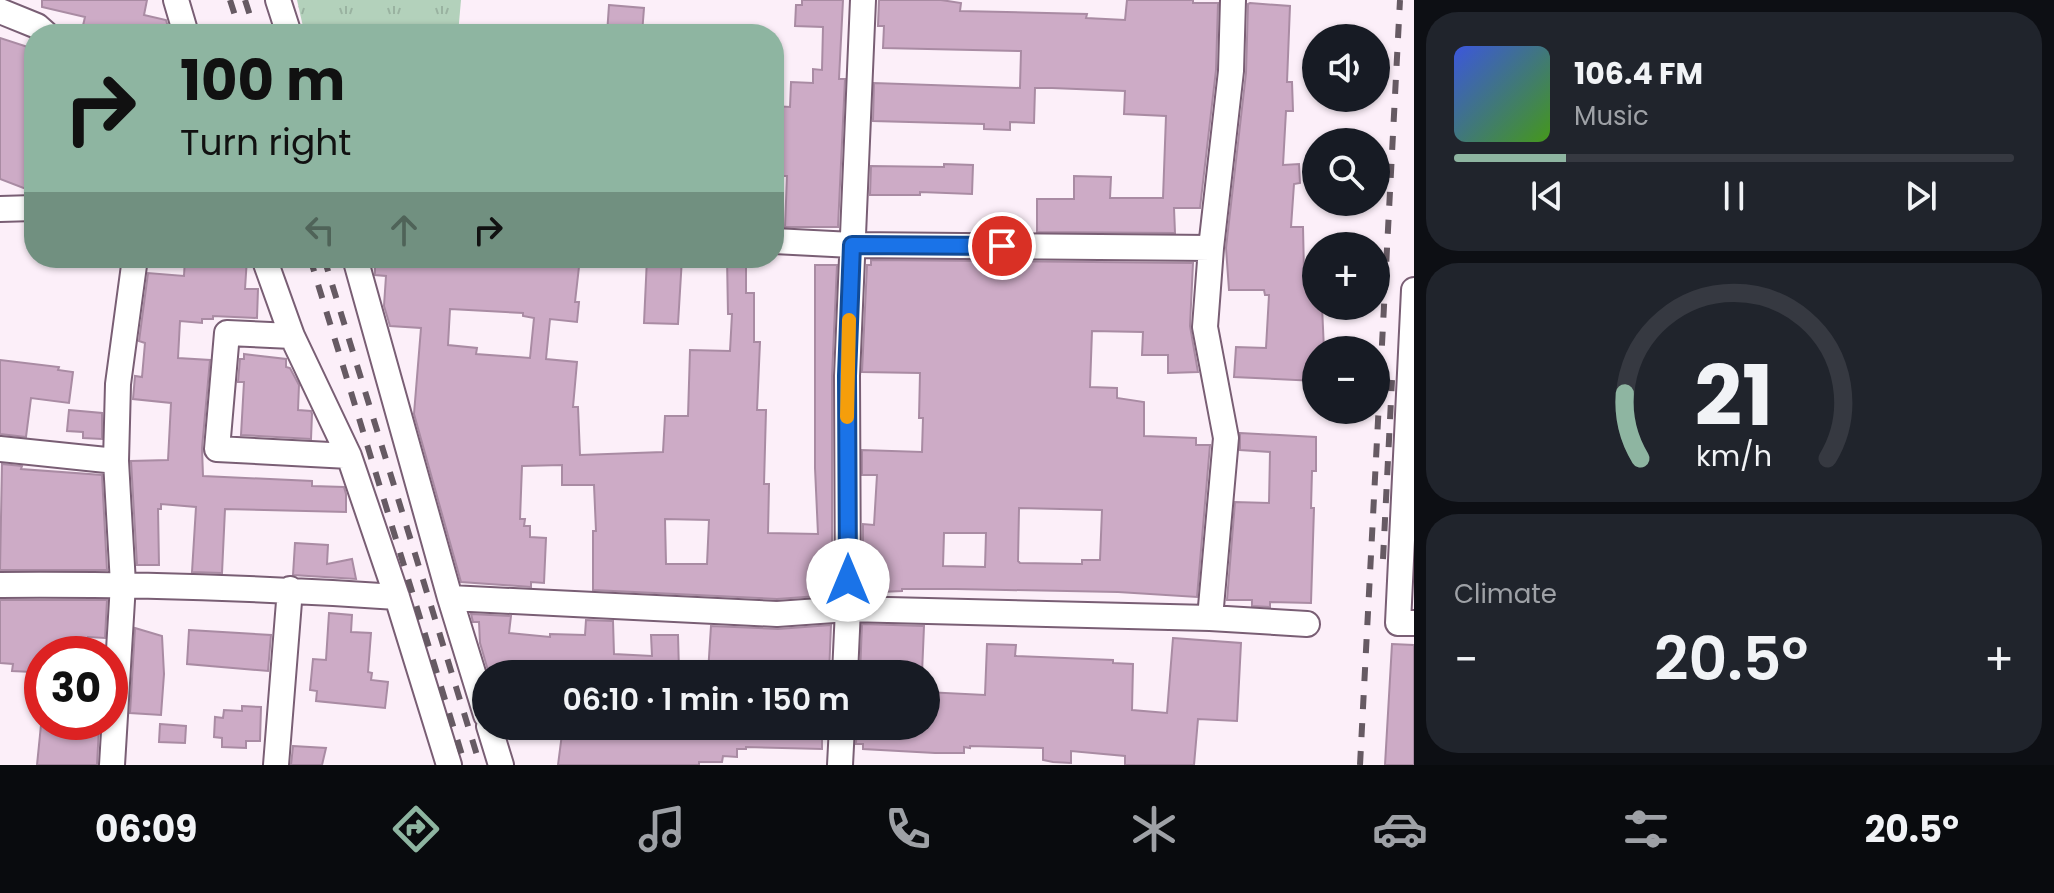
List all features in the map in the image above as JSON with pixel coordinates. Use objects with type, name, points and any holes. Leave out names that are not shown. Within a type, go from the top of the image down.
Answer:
[{"type":"street","points":[[176,0],[183,24]]},
{"type":"street","points":[[278,0],[286,24]]},
{"type":"street","points":[[846,660],[847,376],[863,0]]},
{"type":"street","points":[[1210,618],[1226,438],[1205,327],[1231,71],[1233,0]]},
{"type":"street","points":[[0,11],[32,24]]},
{"type":"street","points":[[0,209],[24,208]]},
{"type":"street","points":[[784,242],[852,245],[1211,248]]},
{"type":"street","points":[[112,765],[123,584],[116,461],[118,384],[134,268]]},
{"type":"street","points":[[268,268],[292,336],[349,456],[449,765]]},
{"type":"street","points":[[358,268],[472,670]]},
{"type":"street","points":[[1414,290],[1398,623],[1414,623]]},
{"type":"street","points":[[292,336],[227,333],[217,449],[349,456]]},
{"type":"street","points":[[0,449],[116,461]]},
{"type":"street","points":[[0,585],[123,584],[290,589],[397,597]]},
{"type":"street","points":[[276,765],[290,589]]},
{"type":"street","points":[[450,598],[777,614],[848,609],[1210,618],[1307,624]]},
{"type":"street","points":[[493,740],[501,765]]},
{"type":"street","points":[[840,765],[841,740]]},
{"type":"green space","points":[[297,0],[461,0],[459,24],[302,24]]},
{"type":"building","points":[[42,0],[147,0],[144,15],[166,20],[167,24],[83,24],[85,17],[42,7]]},
{"type":"building","points":[[802,0],[843,0],[839,79],[845,79],[838,227],[785,227],[787,176],[784,176],[784,107],[790,107],[791,82],[813,83],[813,69],[822,70],[823,27],[795,26],[796,5],[802,5]]},
{"type":"building","points":[[879,0],[941,0],[961,3],[960,11],[1087,14],[1086,18],[1125,20],[1127,0],[1218,3],[1216,70],[1200,208],[1174,208],[1175,233],[1037,232],[1037,199],[1074,199],[1074,176],[1111,177],[1110,198],[1163,198],[1166,116],[1124,114],[1125,91],[1035,88],[1034,123],[1010,122],[1010,130],[984,129],[984,124],[873,121],[874,83],[1020,88],[1021,51],[883,48],[884,26],[878,26]]},
{"type":"building","points":[[1248,4],[1290,6],[1287,82],[1292,82],[1293,111],[1286,111],[1283,165],[1299,164],[1300,183],[1294,184],[1291,227],[1303,227],[1302,320],[1323,320],[1323,336],[1302,336],[1302,380],[1234,377],[1236,347],[1266,348],[1269,295],[1265,295],[1264,290],[1229,290],[1226,248],[1246,73]]},
{"type":"building","points":[[609,5],[644,8],[643,24],[608,24]]},
{"type":"building","points":[[0,38],[24,46],[24,188],[0,179]]},
{"type":"building","points":[[944,164],[973,165],[972,194],[920,192],[920,195],[870,195],[871,166],[944,167]]},
{"type":"building","points":[[871,260],[1193,263],[1190,326],[1198,372],[1168,373],[1168,355],[1142,355],[1143,332],[1092,331],[1090,387],[1117,388],[1117,398],[1144,402],[1144,436],[1196,438],[1196,445],[1210,445],[1197,597],[956,589],[902,589],[880,592],[880,595],[875,595],[877,592],[863,593],[863,524],[874,525],[877,475],[862,475],[862,450],[922,452],[923,418],[919,418],[920,373],[862,372],[867,265],[871,265]],"holes":[[[1019,508],[1102,510],[1100,560],[1082,560],[1082,564],[1020,563]],[[944,533],[986,533],[985,567],[943,566]]]},
{"type":"building","points":[[815,265],[837,265],[832,376],[832,595],[777,599],[593,590],[593,531],[596,531],[594,485],[562,485],[562,465],[522,466],[520,519],[525,519],[524,526],[530,526],[530,537],[546,538],[544,583],[531,582],[531,587],[461,582],[414,414],[421,328],[390,326],[384,306],[386,276],[375,275],[375,268],[579,268],[575,302],[579,302],[577,322],[550,319],[546,359],[577,362],[573,407],[578,407],[580,455],[663,452],[665,416],[688,416],[690,350],[730,351],[732,314],[728,314],[727,268],[746,268],[746,293],[754,293],[754,342],[760,342],[757,410],[766,410],[764,484],[769,484],[768,533],[818,534]],"holes":[[[450,309],[523,313],[523,316],[534,318],[530,358],[476,354],[477,348],[448,345]],[[665,519],[709,520],[707,564],[666,564]]]},
{"type":"building","points":[[184,268],[246,268],[245,289],[258,289],[257,318],[213,316],[213,319],[202,319],[202,323],[180,321],[178,358],[210,360],[202,448],[203,476],[312,481],[312,486],[344,487],[346,494],[346,512],[225,509],[222,573],[192,572],[196,507],[161,504],[161,509],[158,509],[159,565],[137,565],[131,461],[168,460],[171,403],[133,399],[135,376],[142,377],[145,343],[139,341],[148,273],[184,276]]},
{"type":"building","points":[[647,268],[681,268],[678,324],[644,323]]},
{"type":"building","points":[[244,354],[286,359],[286,367],[290,368],[299,385],[298,410],[311,411],[312,414],[311,439],[241,435],[244,382],[238,382],[240,359],[244,359]]},
{"type":"building","points":[[0,360],[59,367],[58,370],[73,372],[69,403],[31,398],[26,437],[0,434]]},
{"type":"building","points":[[69,410],[102,413],[102,439],[83,438],[83,432],[67,431]]},
{"type":"building","points":[[1240,433],[1316,437],[1316,471],[1312,471],[1311,603],[1270,602],[1270,607],[1252,606],[1252,600],[1227,600],[1235,502],[1269,503],[1270,452],[1240,450]]},
{"type":"building","points":[[2,464],[22,466],[21,469],[102,475],[107,570],[0,570]]},
{"type":"building","points":[[295,543],[328,545],[327,564],[352,559],[356,579],[293,575]]},
{"type":"building","points":[[0,600],[107,600],[105,636],[24,636],[24,672],[12,671],[13,664],[0,663]]},
{"type":"building","points":[[329,613],[352,615],[351,632],[371,633],[368,672],[372,673],[371,680],[388,682],[385,708],[316,701],[317,691],[310,690],[313,659],[326,660]]},
{"type":"building","points":[[471,614],[511,616],[509,633],[550,637],[550,634],[585,635],[586,620],[613,621],[614,654],[652,656],[651,635],[678,635],[679,660],[485,660],[479,622],[473,622]]},
{"type":"building","points":[[862,624],[924,626],[923,660],[861,660]]},
{"type":"building","points":[[831,625],[830,660],[709,660],[711,626],[778,629]]},
{"type":"building","points":[[135,628],[162,636],[164,674],[161,715],[130,713]]},
{"type":"building","points":[[189,630],[271,635],[268,671],[187,664]]},
{"type":"building","points":[[1173,638],[1241,643],[1237,721],[1198,719],[1194,765],[1125,765],[1125,756],[1071,751],[1071,763],[1053,762],[1043,760],[1043,748],[970,746],[964,747],[964,753],[935,753],[863,749],[863,744],[856,744],[856,740],[940,740],[940,693],[985,695],[987,644],[1016,645],[1015,656],[1113,660],[1113,663],[1133,664],[1132,710],[1167,713]]},
{"type":"building","points":[[1392,644],[1414,645],[1414,765],[1385,765]]},
{"type":"building","points":[[242,706],[261,707],[260,741],[246,741],[246,748],[222,747],[222,738],[214,737],[215,717],[223,718],[224,710],[242,711]]},
{"type":"building","points":[[160,724],[186,726],[185,743],[159,742]]},
{"type":"building","points":[[40,740],[98,740],[97,765],[37,765]]},
{"type":"building","points":[[561,740],[822,740],[822,749],[746,747],[737,749],[737,757],[723,756],[722,762],[699,762],[699,765],[558,765]]},
{"type":"building","points":[[293,746],[326,748],[322,765],[291,765]]},
{"type":"railway","points":[[230,0],[238,24]]},
{"type":"railway","points":[[245,0],[253,24]]},
{"type":"railway","points":[[1360,765],[1400,0]]},
{"type":"railway","points":[[313,268],[465,765]]},
{"type":"railway","points":[[327,268],[480,765]]},
{"type":"railway","points":[[1383,559],[1392,380]]},
{"type":"slow traffic","points":[[847,417],[849,320]]},
{"type":"route","points":[[848,580],[847,376],[852,245],[1002,246]]}]
